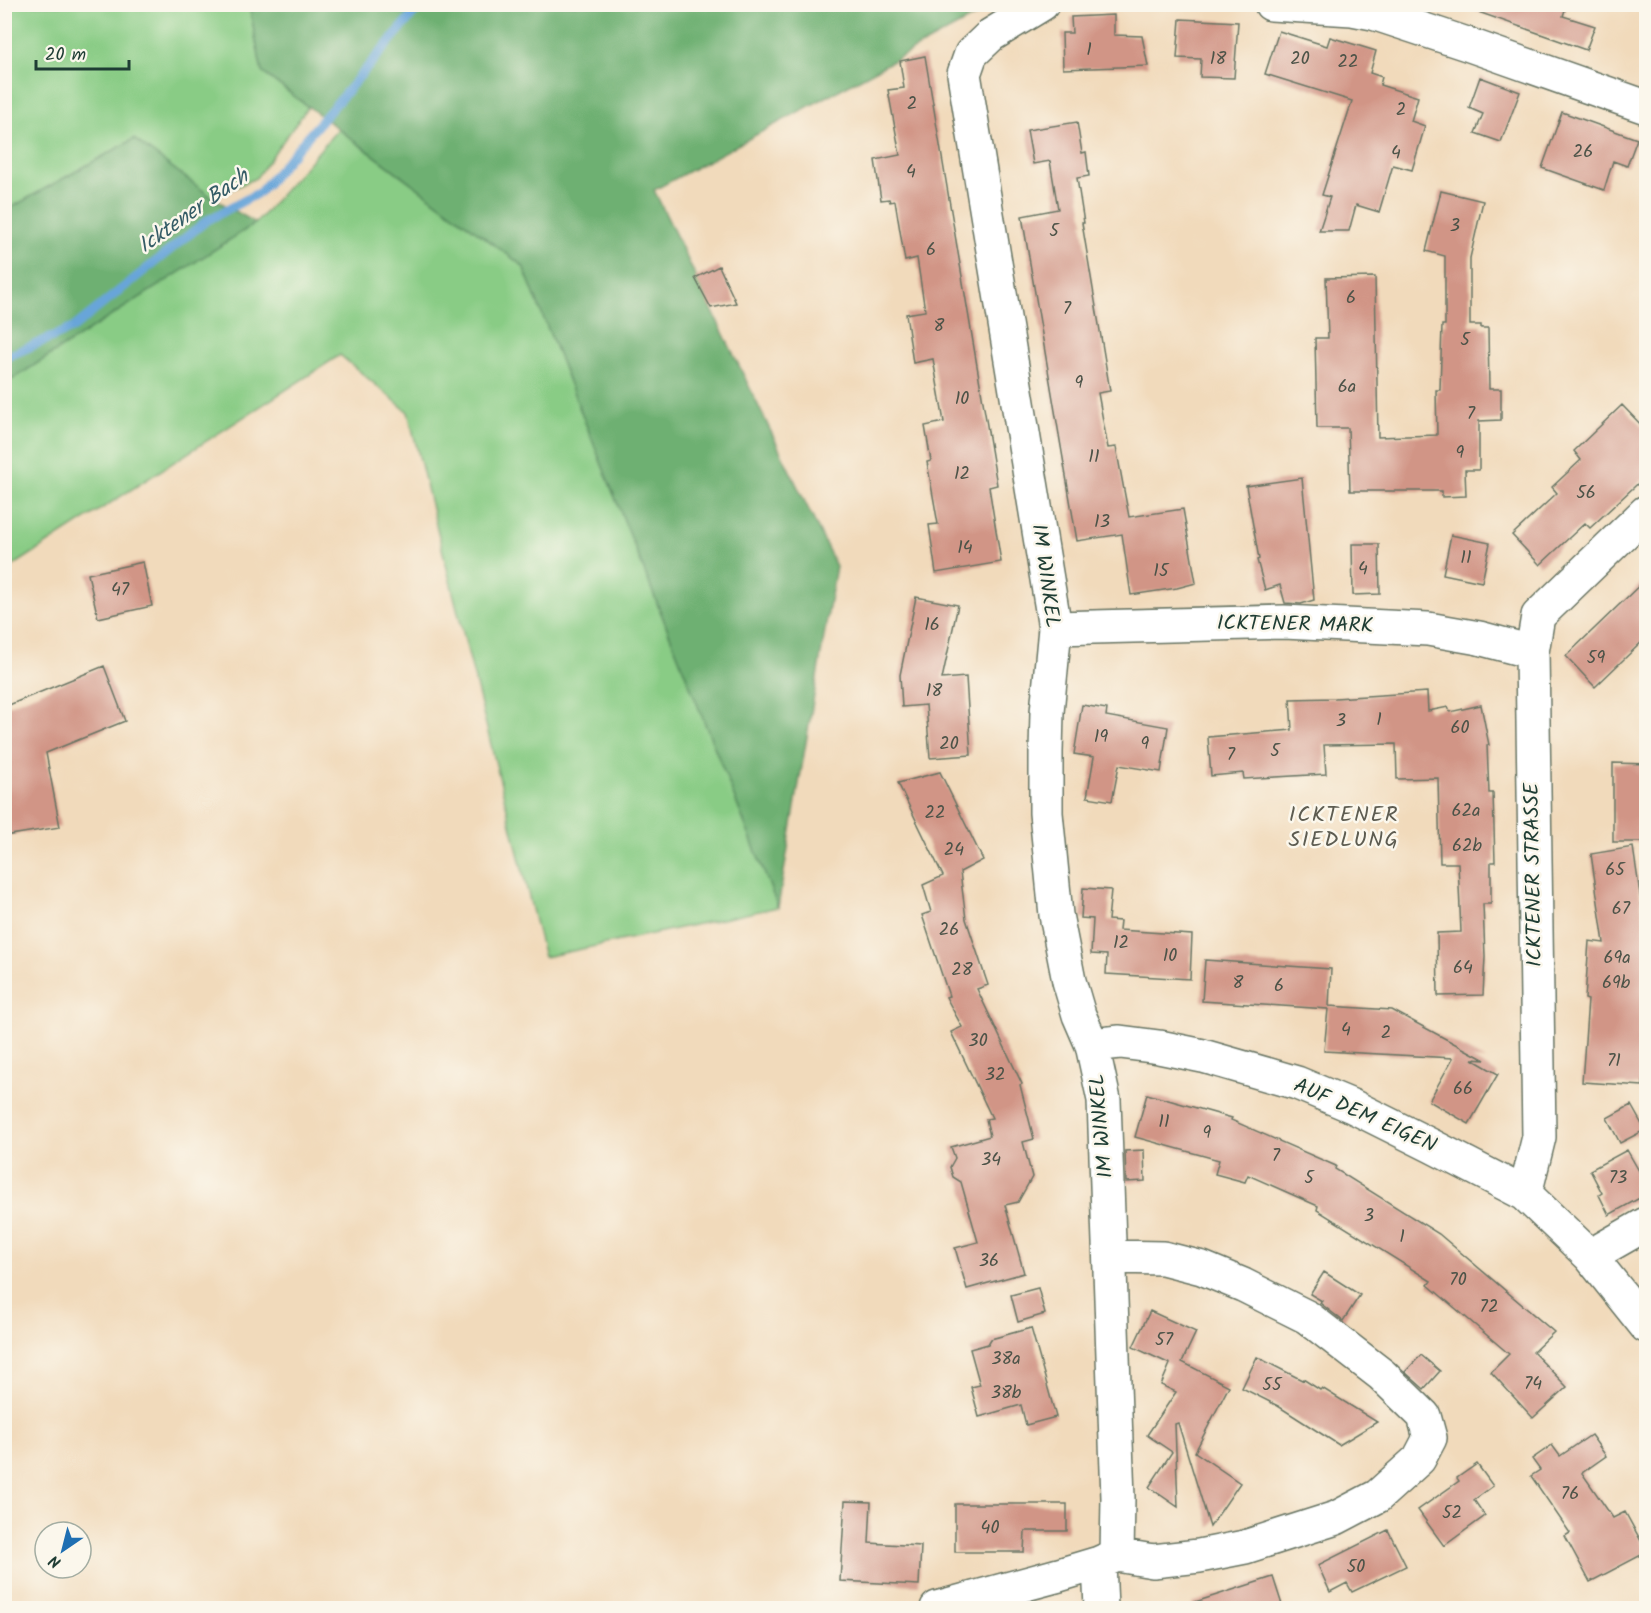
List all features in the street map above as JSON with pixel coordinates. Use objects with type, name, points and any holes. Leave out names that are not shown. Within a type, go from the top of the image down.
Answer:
[{"type":"street","name":"IM WINKEL","points":[[1042,4],[991,35],[971,54],[964,74],[1055,628],[1047,712],[1046,813],[1056,915],[1067,972],[1079,1015],[1092,1045],[1104,1100],[1118,1498],[1101,1608]]},
{"type":"street","points":[[1271,4],[1352,9],[1373,13],[1647,107]]},
{"type":"street","name":"ICKTENER STRASSE","points":[[1525,1194],[1539,1137],[1532,652],[1538,616],[1647,512]]},
{"type":"street","name":"ICKTENER MARK","points":[[1055,628],[1284,622],[1428,629],[1479,638],[1532,652]]},
{"type":"street","name":"AUF DEM EIGEN","points":[[1092,1045],[1120,1042],[1159,1047],[1203,1056],[1297,1083],[1352,1106],[1525,1194]]},
{"type":"street","points":[[1525,1194],[1590,1256],[1647,1326]]},
{"type":"street","points":[[1590,1256],[1647,1224]]},
{"type":"street","points":[[941,1608],[1108,1559],[1153,1561],[1199,1556],[1245,1547],[1336,1518],[1378,1496],[1419,1459],[1430,1438],[1424,1416],[1382,1375],[1307,1317],[1243,1285],[1202,1268],[1163,1258],[1110,1257]]},
{"type":"green space","points":[[5,5],[249,5],[262,72],[308,107],[256,178],[213,198],[134,139],[5,211]]},
{"type":"green space","points":[[249,5],[996,5],[654,190],[836,566],[778,907],[523,266],[262,72]]},
{"type":"green space","points":[[338,129],[523,266],[778,907],[544,957],[408,412],[340,355],[5,571],[5,384],[256,223]]},
{"type":"green space","points":[[134,139],[213,198],[256,223],[5,384],[5,211]]},
{"type":"building","points":[[1468,4],[1567,4],[1563,16],[1595,26],[1586,50],[1467,8]]},
{"type":"building","points":[[1114,15],[1114,35],[1142,36],[1148,66],[1063,69],[1062,33],[1072,33],[1071,17]]},
{"type":"building","points":[[1180,19],[1238,22],[1234,78],[1200,77],[1201,59],[1177,58]]},
{"type":"building","points":[[1279,31],[1327,46],[1330,37],[1376,51],[1370,73],[1382,77],[1380,85],[1418,97],[1411,121],[1425,126],[1412,170],[1393,165],[1379,212],[1356,205],[1349,231],[1319,231],[1330,197],[1322,195],[1352,101],[1265,74]]},
{"type":"building","points":[[925,56],[997,485],[989,487],[1001,562],[936,573],[929,525],[938,524],[927,462],[931,461],[925,426],[944,422],[933,359],[913,363],[906,314],[925,311],[917,258],[905,261],[895,201],[881,200],[875,160],[900,155],[888,90],[904,88],[900,61]]},
{"type":"building","points":[[1480,77],[1520,92],[1501,142],[1475,133],[1483,114],[1469,108]]},
{"type":"building","points":[[1562,112],[1637,139],[1627,166],[1613,161],[1604,190],[1542,168]]},
{"type":"building","points":[[1077,122],[1082,153],[1086,152],[1089,176],[1077,178],[1084,223],[1082,223],[1110,391],[1098,393],[1108,448],[1116,447],[1129,517],[1183,509],[1196,583],[1177,588],[1131,595],[1122,534],[1077,541],[1022,216],[1058,209],[1050,161],[1033,164],[1027,130]]},
{"type":"building","points":[[1441,191],[1483,201],[1470,258],[1470,325],[1481,325],[1481,328],[1488,328],[1489,389],[1501,389],[1501,420],[1479,421],[1479,470],[1465,470],[1466,496],[1442,497],[1442,491],[1350,491],[1348,428],[1317,428],[1315,338],[1328,338],[1326,278],[1375,277],[1378,437],[1437,435],[1436,390],[1440,390],[1442,325],[1445,325],[1445,256],[1426,251]]},
{"type":"building","points":[[719,266],[736,303],[711,308],[695,278]]},
{"type":"building","points":[[1622,405],[1647,431],[1647,475],[1590,528],[1585,523],[1540,565],[1512,535],[1557,493],[1552,487],[1581,460],[1574,451]]},
{"type":"building","points":[[1302,478],[1314,600],[1301,604],[1285,603],[1280,585],[1265,590],[1257,560],[1259,559],[1246,486]]},
{"type":"building","points":[[1451,535],[1490,543],[1482,582],[1443,574]]},
{"type":"building","points":[[1352,544],[1379,544],[1380,594],[1353,595]]},
{"type":"building","points":[[143,562],[152,606],[98,618],[88,574]]},
{"type":"building","points":[[1647,578],[1647,637],[1595,687],[1566,656]]},
{"type":"building","points":[[916,597],[958,605],[942,679],[966,677],[971,755],[930,758],[926,705],[902,707],[900,675]]},
{"type":"building","points":[[104,666],[125,721],[46,753],[60,827],[4,836],[4,707]]},
{"type":"building","points":[[1427,692],[1428,711],[1448,707],[1450,712],[1481,705],[1489,745],[1487,745],[1489,793],[1493,793],[1495,862],[1491,862],[1491,904],[1483,904],[1485,957],[1483,995],[1438,996],[1437,933],[1461,932],[1458,863],[1440,863],[1438,778],[1397,779],[1396,744],[1324,745],[1326,774],[1244,779],[1243,773],[1211,776],[1208,737],[1292,730],[1290,699]]},
{"type":"building","points":[[1082,705],[1107,709],[1106,716],[1168,727],[1161,772],[1119,765],[1112,801],[1087,797],[1094,757],[1074,754]]},
{"type":"building","points":[[1613,763],[1647,764],[1647,842],[1613,842]]},
{"type":"building","points":[[940,772],[983,860],[960,872],[966,919],[988,985],[977,989],[1022,1084],[1020,1085],[1034,1139],[1023,1142],[1032,1177],[1018,1202],[1005,1205],[1024,1273],[967,1289],[955,1248],[978,1242],[961,1182],[953,1177],[950,1167],[955,1158],[951,1147],[990,1136],[986,1119],[992,1118],[951,1032],[962,1027],[946,997],[949,996],[922,915],[931,912],[923,885],[943,876],[898,783]]},
{"type":"building","points":[[1633,847],[1647,941],[1645,1028],[1647,1028],[1647,1040],[1643,1086],[1582,1082],[1588,1000],[1585,999],[1589,941],[1604,943],[1591,854]]},
{"type":"building","points":[[1083,888],[1111,890],[1108,920],[1120,921],[1119,930],[1192,935],[1190,979],[1106,974],[1107,955],[1091,954],[1093,919],[1081,918]]},
{"type":"building","points":[[1205,960],[1331,969],[1329,1006],[1392,1010],[1485,1060],[1472,1059],[1498,1074],[1469,1124],[1429,1101],[1453,1058],[1324,1051],[1328,1009],[1202,1001]]},
{"type":"building","points":[[1147,1094],[1232,1118],[1231,1120],[1336,1166],[1335,1169],[1439,1234],[1554,1332],[1533,1352],[1567,1387],[1533,1418],[1491,1372],[1509,1354],[1428,1285],[1431,1281],[1317,1210],[1318,1206],[1248,1175],[1245,1182],[1215,1174],[1219,1160],[1135,1137]]},
{"type":"building","points":[[1631,1105],[1645,1130],[1620,1143],[1607,1118]]},
{"type":"building","points":[[1144,1150],[1145,1181],[1126,1182],[1125,1151]]},
{"type":"building","points":[[1627,1150],[1647,1185],[1647,1194],[1609,1215],[1599,1195],[1602,1193],[1590,1170]]},
{"type":"building","points":[[1324,1272],[1360,1295],[1343,1321],[1320,1303],[1322,1301],[1310,1294]]},
{"type":"building","points":[[1038,1288],[1045,1314],[1018,1322],[1011,1295]]},
{"type":"building","points":[[1150,1311],[1196,1332],[1182,1362],[1229,1386],[1195,1452],[1240,1483],[1210,1527],[1178,1423],[1175,1424],[1178,1507],[1149,1487],[1172,1452],[1147,1435],[1176,1392],[1161,1385],[1170,1364],[1133,1347]]},
{"type":"building","points":[[1031,1328],[1056,1417],[1026,1425],[1021,1405],[979,1417],[971,1387],[980,1385],[970,1349],[988,1344],[991,1339]]},
{"type":"building","points":[[1421,1355],[1440,1371],[1424,1389],[1405,1372]]},
{"type":"building","points":[[1257,1357],[1303,1379],[1320,1390],[1322,1388],[1377,1422],[1339,1445],[1278,1406],[1242,1388]]},
{"type":"building","points":[[1591,1435],[1606,1456],[1582,1473],[1613,1518],[1625,1512],[1647,1552],[1590,1582],[1565,1536],[1570,1533],[1531,1476],[1540,1470],[1532,1459],[1552,1445],[1560,1456]]},
{"type":"building","points":[[1477,1464],[1493,1486],[1474,1500],[1485,1516],[1444,1546],[1418,1510],[1459,1481],[1457,1478]]},
{"type":"building","points":[[845,1501],[871,1502],[869,1543],[921,1546],[919,1585],[840,1581]]},
{"type":"building","points":[[955,1504],[1067,1504],[1067,1531],[1025,1531],[1024,1552],[955,1552]]},
{"type":"building","points":[[1388,1530],[1406,1566],[1352,1592],[1347,1583],[1330,1592],[1318,1565]]},
{"type":"building","points":[[1273,1577],[1283,1608],[1193,1608],[1192,1603]]},
{"type":"waterway","name":"Icktener Bach","points":[[4,358],[73,328],[206,221],[260,192],[422,4]]},
{"type":"district","name":"ICKTENER SIEDLUNG","points":[[1344,828]]}]
